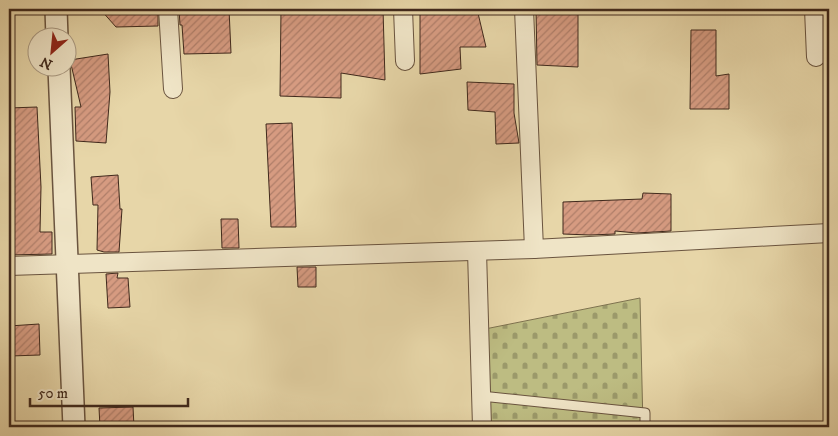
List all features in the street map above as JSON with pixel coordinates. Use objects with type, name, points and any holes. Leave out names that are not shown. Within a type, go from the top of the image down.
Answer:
[{"type":"street","points":[[56,9],[57,28]]},
{"type":"street","points":[[168,9],[173,89]]},
{"type":"street","points":[[403,9],[405,61]]},
{"type":"street","points":[[524,9],[534,249]]},
{"type":"street","points":[[814,9],[816,57]]},
{"type":"street","points":[[59,78],[74,427]]},
{"type":"street","points":[[9,266],[534,249],[829,233]]},
{"type":"street","points":[[477,250],[482,427]]},
{"type":"lane","points":[[481,396],[645,413],[646,427]]},
{"type":"green space","points":[[640,298],[643,427],[489,427],[485,329]]},
{"type":"building","points":[[100,9],[158,9],[158,26],[116,27]]},
{"type":"building","points":[[179,9],[229,9],[231,53],[184,54]]},
{"type":"building","points":[[281,9],[383,9],[385,80],[341,73],[341,98],[280,96]]},
{"type":"building","points":[[420,9],[477,9],[486,47],[460,47],[461,69],[420,74]]},
{"type":"building","points":[[536,9],[578,9],[578,67],[537,65]]},
{"type":"building","points":[[691,30],[716,30],[716,76],[729,74],[729,109],[690,109]]},
{"type":"building","points":[[108,54],[110,92],[106,143],[76,141],[75,107],[81,107],[74,78],[78,78],[78,59]]},
{"type":"building","points":[[467,82],[514,84],[514,113],[519,143],[496,144],[495,112],[468,110]]},
{"type":"building","points":[[37,107],[41,187],[40,232],[52,232],[52,254],[9,255],[9,108]]},
{"type":"building","points":[[292,123],[296,227],[271,227],[266,124]]},
{"type":"building","points":[[118,175],[120,209],[122,209],[119,252],[104,252],[97,250],[98,205],[93,205],[91,177]]},
{"type":"building","points":[[643,193],[671,194],[671,231],[637,233],[615,231],[615,234],[590,235],[563,234],[563,202],[642,199]]},
{"type":"building","points":[[221,219],[238,219],[239,248],[222,248]]},
{"type":"building","points":[[297,267],[316,267],[316,287],[298,287]]},
{"type":"building","points":[[118,273],[117,278],[128,278],[130,307],[108,308],[106,274]]},
{"type":"building","points":[[39,324],[40,355],[10,356],[9,326]]},
{"type":"building","points":[[133,407],[134,427],[100,427],[99,408]]}]
